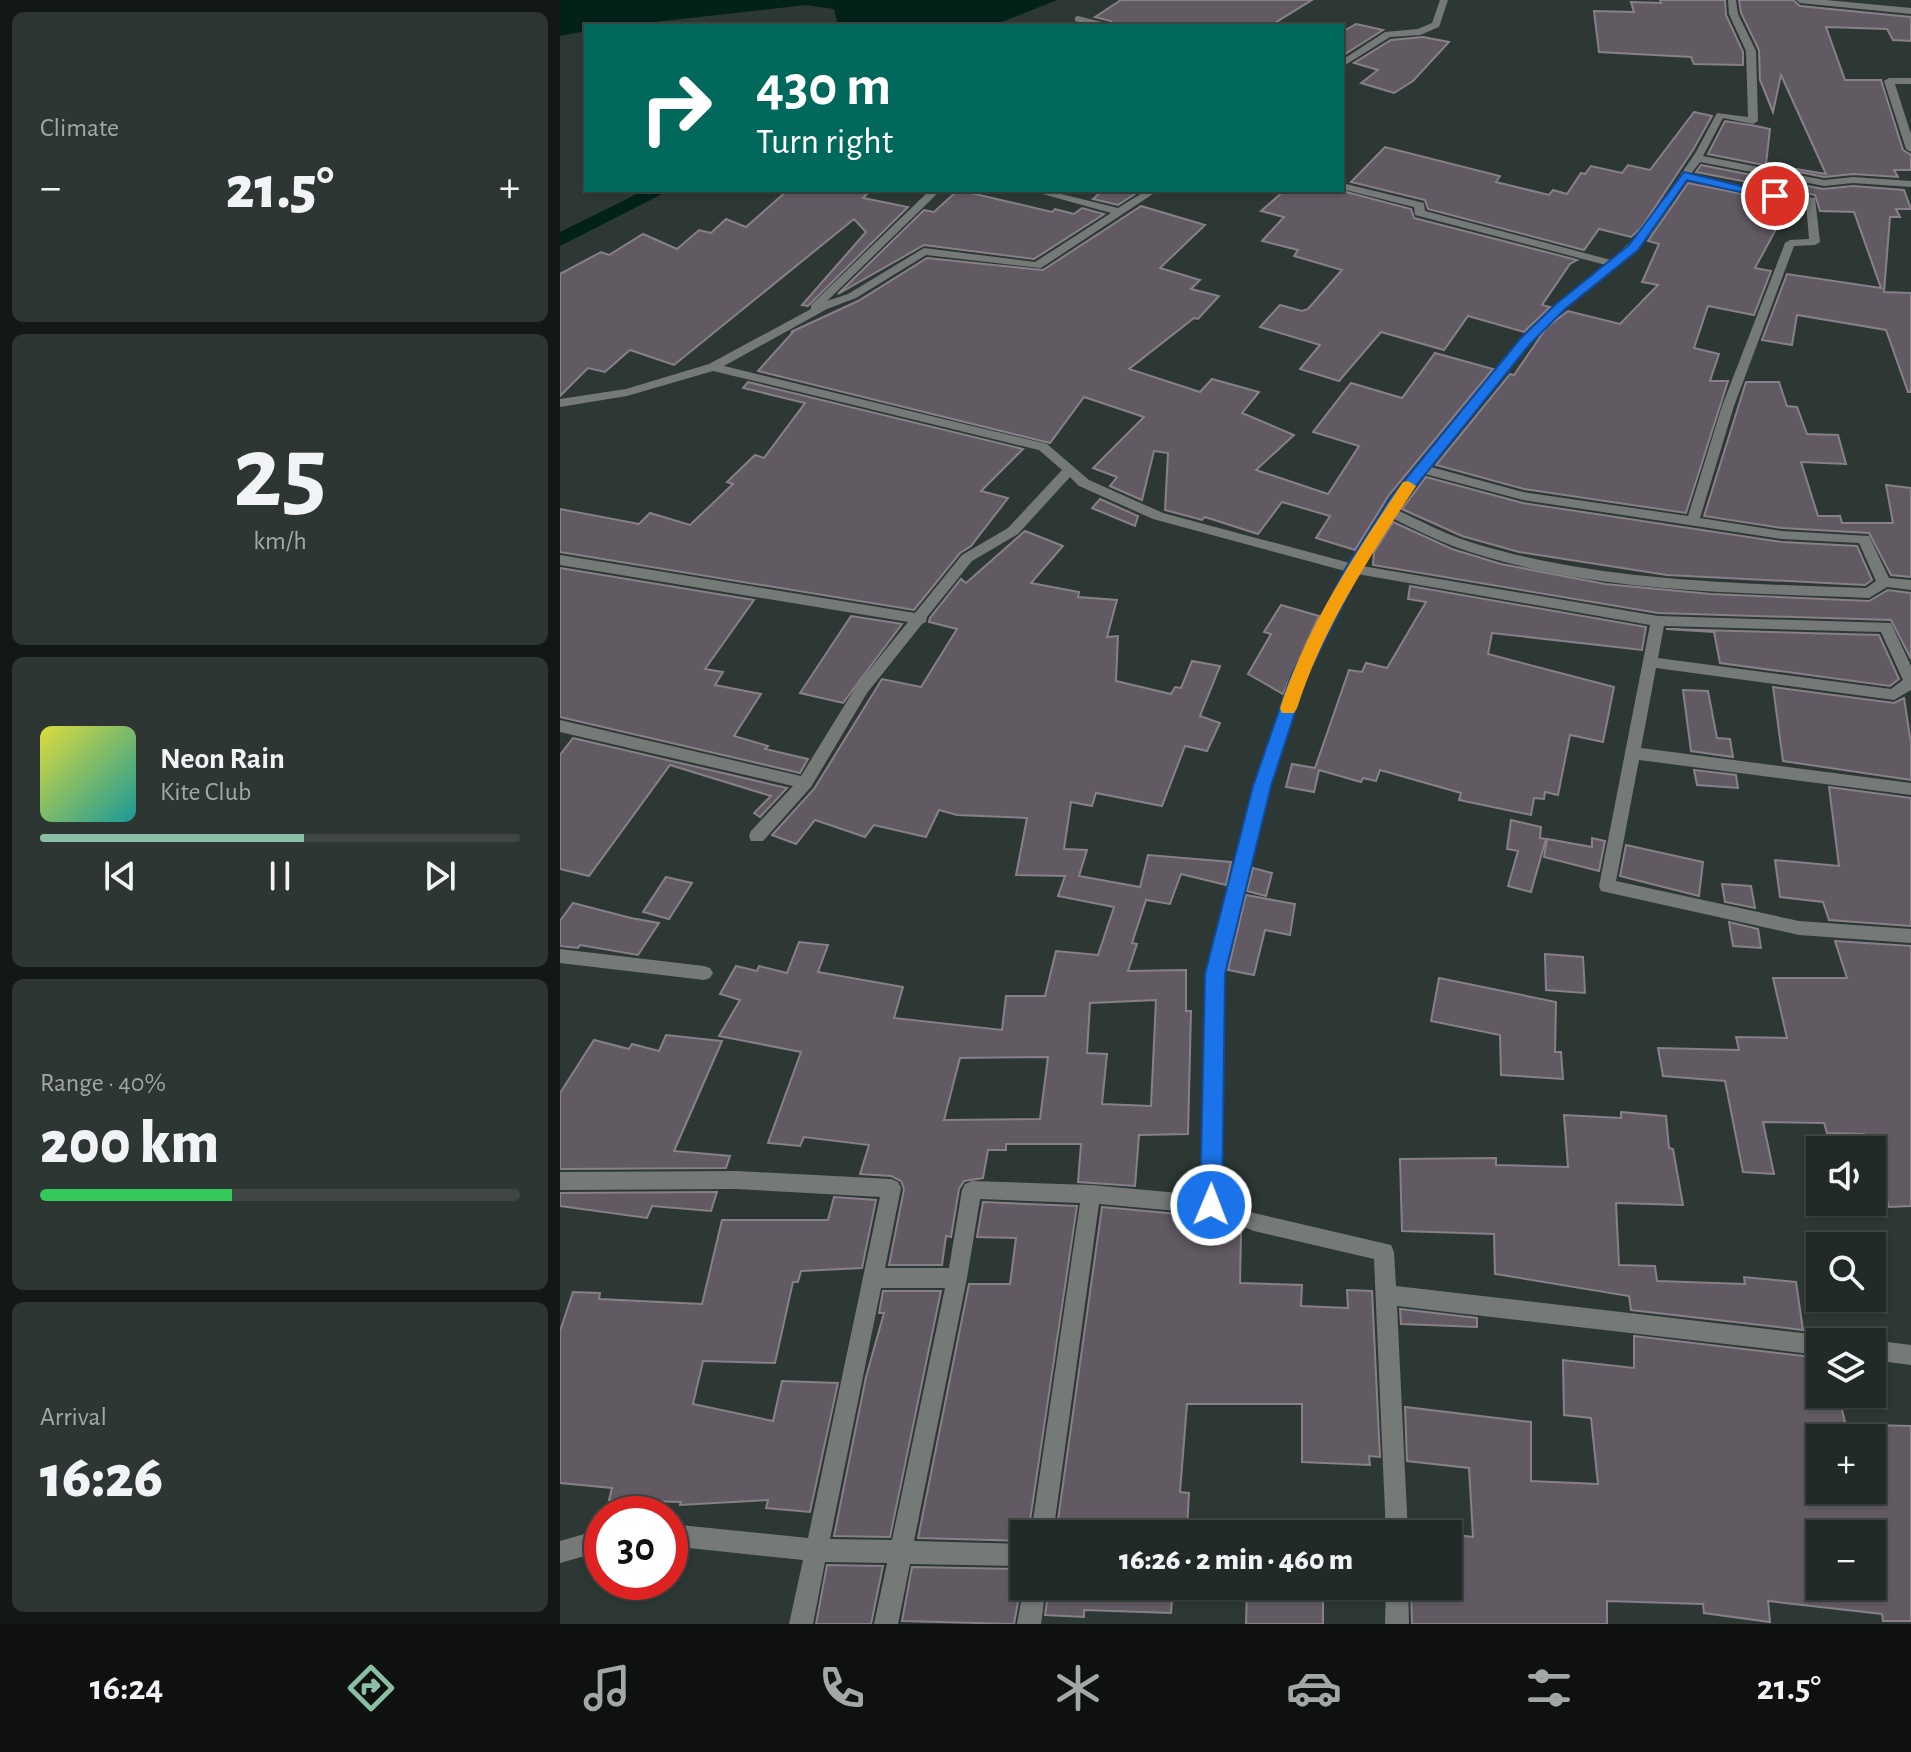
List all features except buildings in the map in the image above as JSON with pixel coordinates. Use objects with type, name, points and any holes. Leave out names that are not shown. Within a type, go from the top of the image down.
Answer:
[{"type":"street","points":[[1344,63],[1388,34],[1420,32],[1436,25],[1444,0]]},
{"type":"street","points":[[1211,1205],[1215,974],[1262,786],[1299,676],[1353,569],[1389,512],[1541,323],[1614,264],[1647,232],[1697,158],[1720,115],[1753,121],[1751,51],[1731,13],[1732,0]]},
{"type":"street","points":[[1800,0],[1911,11]]},
{"type":"street","points":[[1078,19],[1099,24]]},
{"type":"street","points":[[1911,81],[1889,81],[1911,149]]},
{"type":"street","points":[[1697,158],[1824,183],[1853,180],[1911,184]]},
{"type":"street","points":[[1684,176],[1775,196],[1811,200],[1815,242],[1790,243],[1728,406],[1693,521]]},
{"type":"street","points":[[1344,186],[1420,205],[1419,213],[1614,264]]},
{"type":"street","points":[[805,317],[934,192]]},
{"type":"street","points":[[1041,192],[1120,212]]},
{"type":"street","points":[[560,403],[627,392],[713,367],[805,317],[852,296],[924,251],[1037,266],[1151,192]]},
{"type":"street","points":[[713,367],[1043,447],[1084,483],[1158,516],[1353,569],[1658,621],[1886,627],[1911,682],[1894,695],[1650,662]]},
{"type":"street","points":[[1422,469],[1523,496],[1782,535],[1864,539],[1884,582]]},
{"type":"street","points":[[757,836],[805,783],[862,689],[967,558],[1013,531],[1069,470]]},
{"type":"street","points":[[1389,512],[1467,546],[1601,575],[1727,586],[1869,593],[1884,582],[1911,585]]},
{"type":"street","points":[[560,560],[921,619]]},
{"type":"street","points":[[1658,621],[1607,886],[1799,928],[1911,936]]},
{"type":"street","points":[[560,726],[805,783]]},
{"type":"street","points":[[1633,753],[1911,789]]},
{"type":"street","points":[[560,956],[704,973]]},
{"type":"street","points":[[560,1181],[737,1180],[891,1188],[801,1624]]},
{"type":"street","points":[[886,1624],[972,1190],[1091,1194],[1211,1205],[1254,1222],[1384,1252],[1396,1520]]},
{"type":"street","points":[[1044,1520],[1091,1194]]},
{"type":"street","points":[[873,1278],[957,1278]]},
{"type":"street","points":[[1386,1295],[1806,1343]]},
{"type":"street","points":[[1886,1352],[1911,1355]]},
{"type":"street","points":[[688,1537],[816,1550],[1010,1555]]},
{"type":"street","points":[[560,1553],[584,1546]]},
{"type":"street","points":[[1029,1624],[1033,1600]]},
{"type":"street","points":[[1397,1600],[1397,1624]]},
{"type":"shaded area","points":[[560,0],[1057,0],[997,24],[838,24],[834,9],[806,5],[637,24],[584,24],[584,31],[560,36]]},
{"type":"waterway","points":[[560,240],[656,192]]},
{"type":"slow traffic","points":[[1288,708],[1299,676],[1353,569],[1408,486]]},
{"type":"route","points":[[1211,1205],[1215,974],[1262,786],[1299,676],[1353,569],[1397,500],[1525,341],[1541,323],[1633,248],[1684,176],[1775,196]]}]
